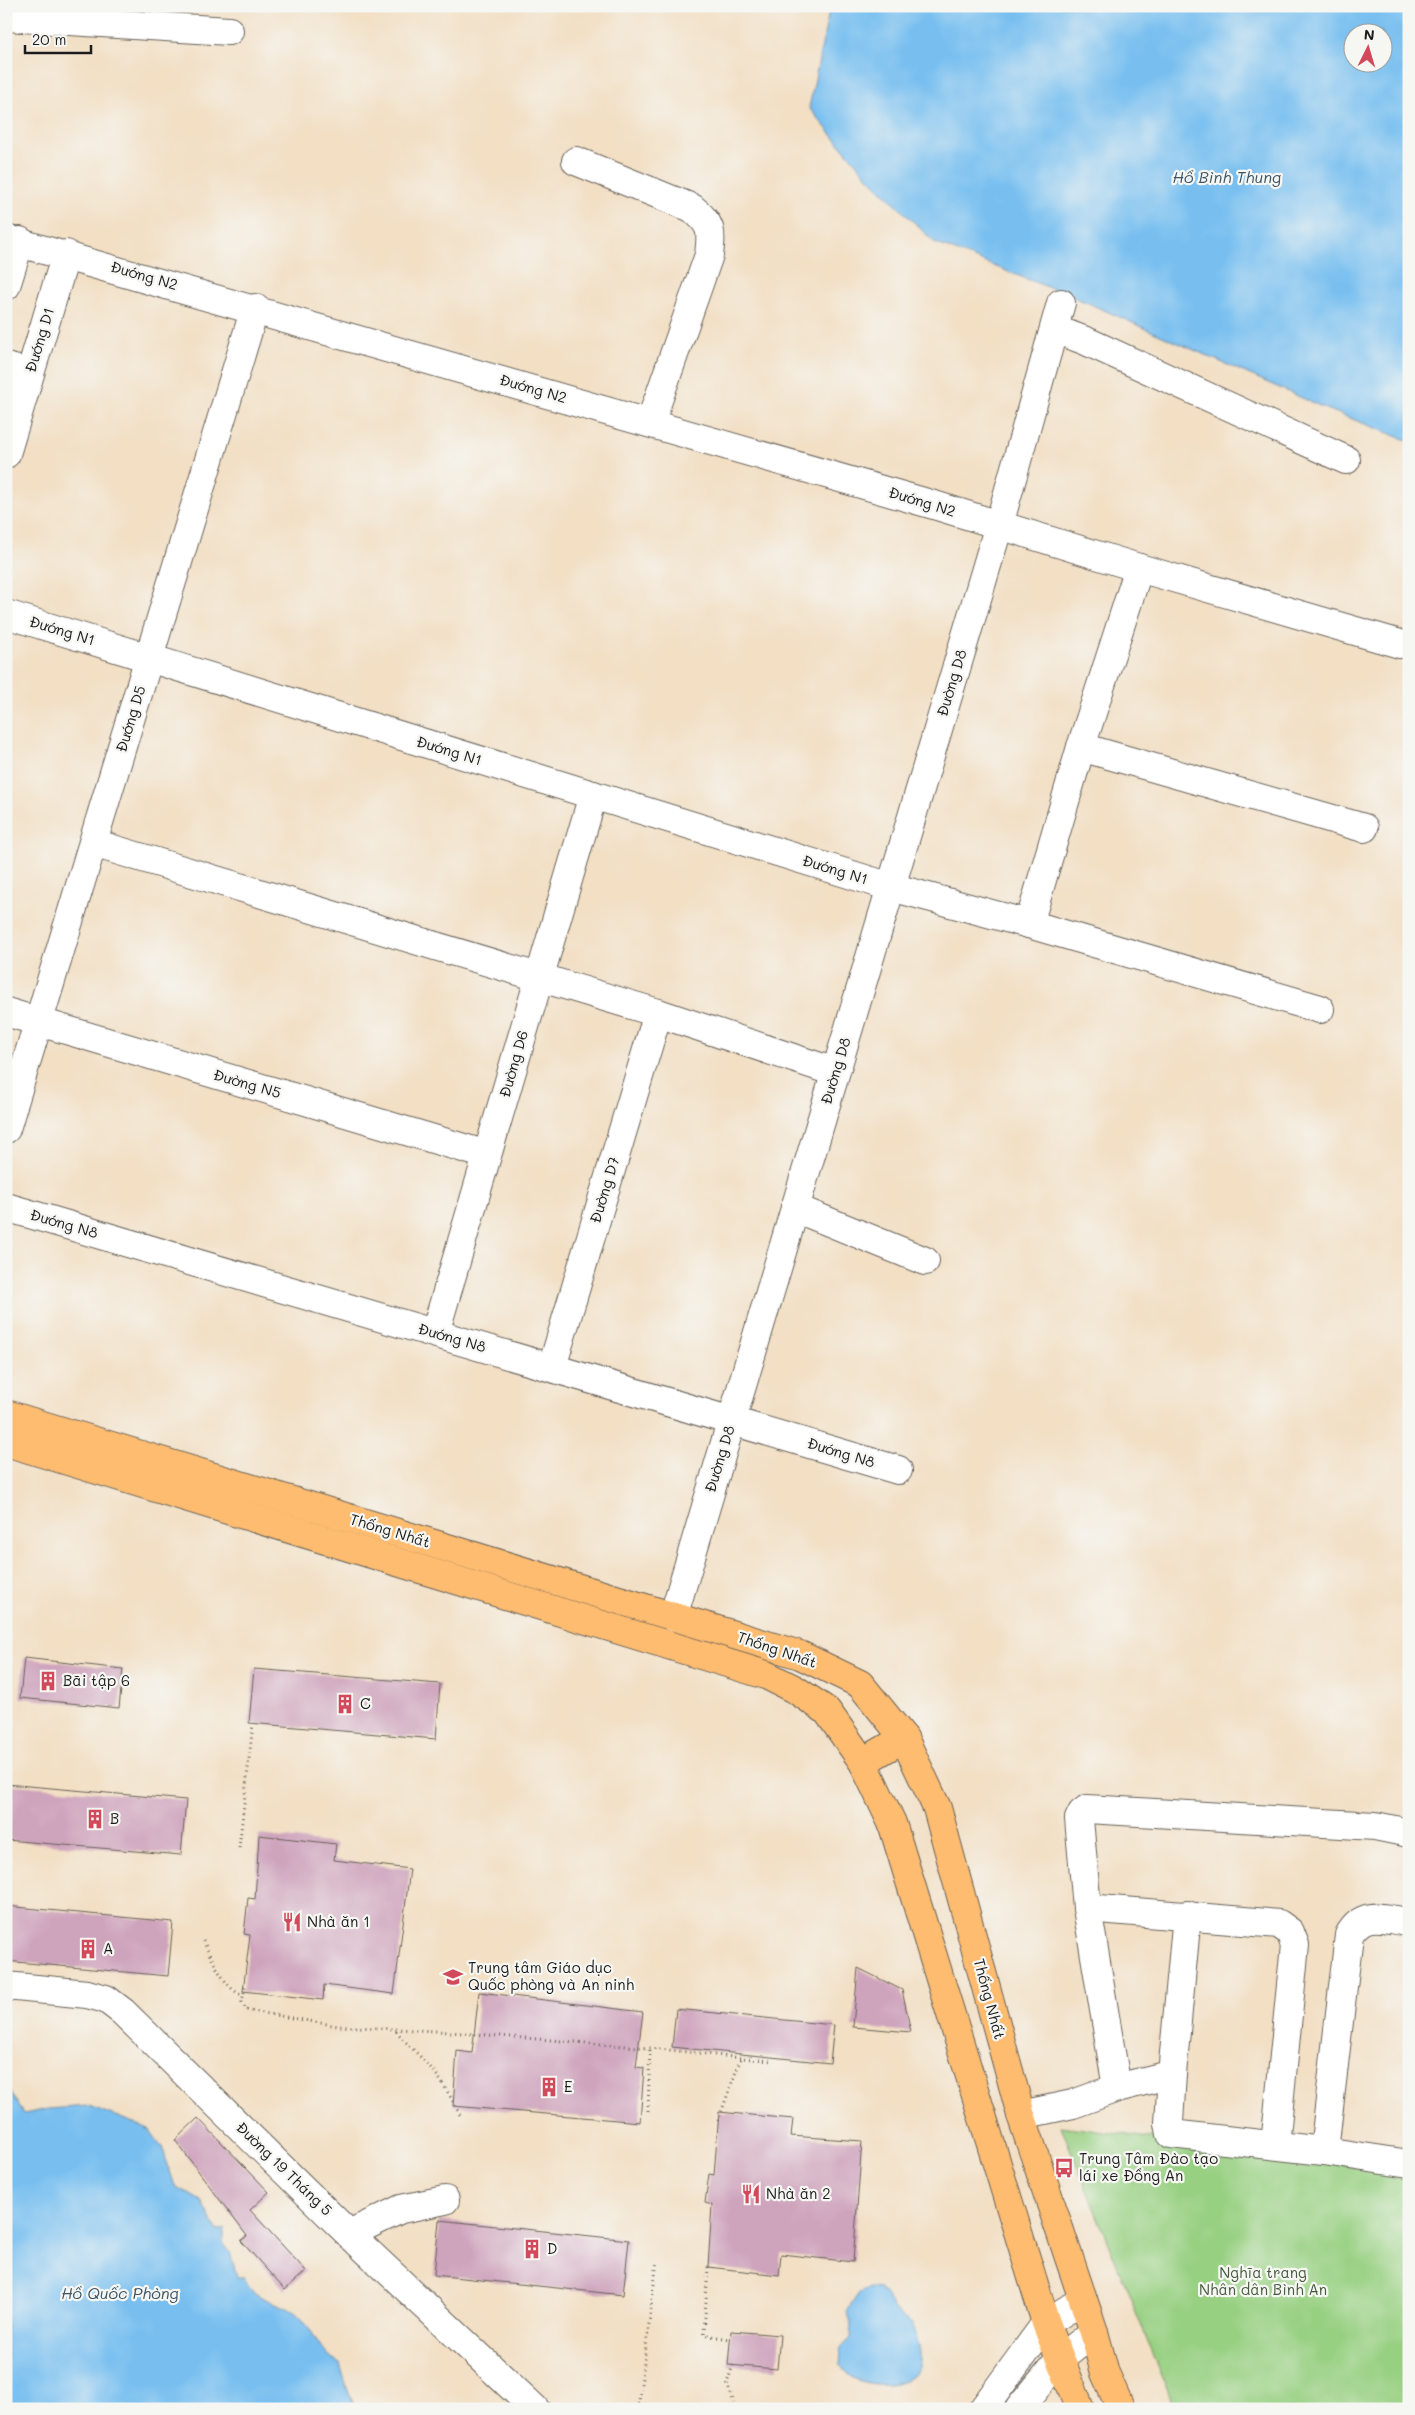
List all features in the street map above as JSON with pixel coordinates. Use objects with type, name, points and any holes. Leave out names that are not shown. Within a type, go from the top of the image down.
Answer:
[{"type":"main road","name":"Thống Nhất","points":[[6,1414],[800,1655],[860,1684],[904,1738],[937,1808],[1021,2114],[1094,2332],[1105,2373],[1120,2409]]},
{"type":"main road","name":"Thống Nhất","points":[[6,1442],[766,1676],[796,1690],[827,1711],[863,1762],[892,1823],[1046,2322],[1080,2409]]},
{"type":"main road","points":[[863,1762],[904,1738]]},
{"type":"street","points":[[6,17],[229,31]]},
{"type":"street","points":[[576,160],[692,208],[706,220],[712,233],[709,255],[650,423]]},
{"type":"street","points":[[6,286],[13,240]]},
{"type":"street","name":"Đướng N2","points":[[13,240],[650,423],[1400,644]]},
{"type":"street","name":"Đướng D1","points":[[6,454],[18,370],[66,254]]},
{"type":"street","name":"Đường D8","points":[[673,1617],[999,525],[1062,303]]},
{"type":"street","name":"Đướng D5","points":[[6,1129],[255,308]]},
{"type":"street","points":[[1054,329],[1086,341],[1346,460]]},
{"type":"street","points":[[1029,924],[1082,747],[1139,568]]},
{"type":"street","name":"Đướng N1","points":[[6,614],[891,888],[1029,924],[1320,1009]]},
{"type":"street","points":[[1082,747],[1364,828]]},
{"type":"street","name":"Đường D6","points":[[435,1333],[593,795]]},
{"type":"street","points":[[93,843],[539,976],[836,1072]]},
{"type":"street","name":"Đường N5","points":[[6,1012],[487,1155]]},
{"type":"street","name":"Đường D7","points":[[552,1367],[658,1013]]},
{"type":"street","name":"Đướng N8","points":[[6,1207],[898,1470]]},
{"type":"street","points":[[795,1208],[925,1261]]},
{"type":"street","points":[[1117,2088],[1087,1908],[1079,1819],[1082,1813],[1087,1809],[1375,1826],[1409,1832]]},
{"type":"street","points":[[1087,1908],[1279,1924],[1290,1932],[1295,1945],[1275,2145]]},
{"type":"street","points":[[1187,1915],[1172,2074],[1169,2124],[1172,2134],[1324,2151],[1409,2164]]},
{"type":"street","points":[[1324,2151],[1349,1935],[1355,1924],[1367,1917],[1409,1922]]},
{"type":"street","name":"Đường 19 Tháng 5","points":[[6,1986],[87,1994],[106,1999],[130,2019],[349,2234],[535,2409]]},
{"type":"street","points":[[1021,2114],[1073,2104],[1117,2088],[1172,2074]]},
{"type":"street","points":[[349,2234],[401,2209],[445,2200]]},
{"type":"street","points":[[983,2409],[1046,2322],[1083,2300]]},
{"type":"street","points":[[1019,2409],[1034,2388],[1060,2360],[1094,2332]]},
{"type":"path","points":[[240,1848],[253,1724]]},
{"type":"path","points":[[203,1941],[229,1987],[238,1994],[244,1995]]},
{"type":"path","points":[[245,1987],[243,2008],[251,2013],[338,2026],[437,2031],[650,2048],[770,2061]]},
{"type":"path","points":[[396,2030],[409,2047],[430,2066],[447,2090],[460,2115]]},
{"type":"path","points":[[648,2111],[650,2048]]},
{"type":"path","points":[[718,2121],[741,2058]]},
{"type":"path","points":[[638,2409],[657,2261]]},
{"type":"path","points":[[708,2267],[704,2333],[710,2336],[730,2339]]},
{"type":"path","points":[[733,2365],[727,2379],[734,2402]]},
{"type":"green space","name":"Nghĩa trang Nhân dân Bình An","points":[[1061,2126],[1409,2173],[1409,2409],[1175,2409]]},
{"type":"water","name":"Hồ Bình Thung","points":[[830,6],[1409,6],[1409,441],[1329,410],[1088,303],[935,243],[867,176],[809,108]]},
{"type":"water","name":"Hồ Quốc Phòng","points":[[6,2085],[24,2114],[48,2109],[89,2106],[149,2129],[162,2147],[175,2186],[201,2201],[217,2231],[225,2229],[223,2243],[230,2252],[237,2277],[244,2277],[253,2292],[290,2309],[303,2320],[327,2354],[340,2364],[348,2391],[356,2409],[6,2409]]},
{"type":"water","points":[[870,2288],[881,2291],[893,2307],[909,2321],[915,2333],[920,2350],[919,2366],[912,2376],[906,2380],[889,2384],[863,2382],[852,2377],[839,2364],[840,2349],[851,2338],[852,2325],[847,2311],[859,2293]]},
{"type":"building","points":[[24,1658],[123,1669],[119,1708],[20,1698]]},
{"type":"building","name":"C","points":[[254,1669],[440,1684],[436,1739],[249,1723]]},
{"type":"building","name":"B","points":[[6,1784],[186,1800],[181,1855],[6,1840]]},
{"type":"building","name":"Nhà ăn 1","points":[[259,1835],[336,1844],[334,1860],[410,1869],[394,1994],[324,1985],[323,2000],[243,1991],[250,1935],[244,1934],[248,1898],[255,1899]]},
{"type":"building","name":"A","points":[[6,1906],[173,1922],[168,1976],[6,1961]]},
{"type":"building","points":[[858,1968],[902,1990],[911,2032],[853,2027]]},
{"type":"building","points":[[479,1992],[643,2012],[636,2067],[644,2068],[640,2122],[453,2106],[457,2051],[472,2053]]},
{"type":"building","points":[[676,2009],[834,2025],[830,2063],[672,2047]]},
{"type":"building","name":"Nhà ăn 2","points":[[719,2112],[793,2119],[791,2136],[862,2141],[853,2262],[781,2254],[779,2275],[708,2267],[712,2205],[705,2203],[709,2174],[714,2175]]},
{"type":"building","points":[[198,2118],[269,2192],[250,2210],[306,2271],[285,2290],[241,2241],[247,2236],[175,2140]]},
{"type":"building","name":"D","points":[[439,2220],[629,2240],[623,2295],[434,2275]]},
{"type":"building","points":[[731,2331],[780,2335],[777,2369],[728,2365]]},
{"type":"place","name":"Bãi tập 6","points":[[48,1681]]},
{"type":"place","name":"C","points":[[345,1704]]},
{"type":"place","name":"B","points":[[95,1819]]},
{"type":"place","name":"Nhà ăn 1","points":[[292,1922]]},
{"type":"place","name":"A","points":[[88,1949]]},
{"type":"place","name":"Trung tâm Giáo dục Quốc phòng và An ninh","points":[[453,1977]]},
{"type":"place","name":"E","points":[[549,2087]]},
{"type":"place","name":"Trung Tâm Đào tạo lái xe Đồng An","points":[[1064,2168]]},
{"type":"place","name":"Nhà ăn 2","points":[[751,2194]]},
{"type":"place","name":"D","points":[[532,2249]]}]
